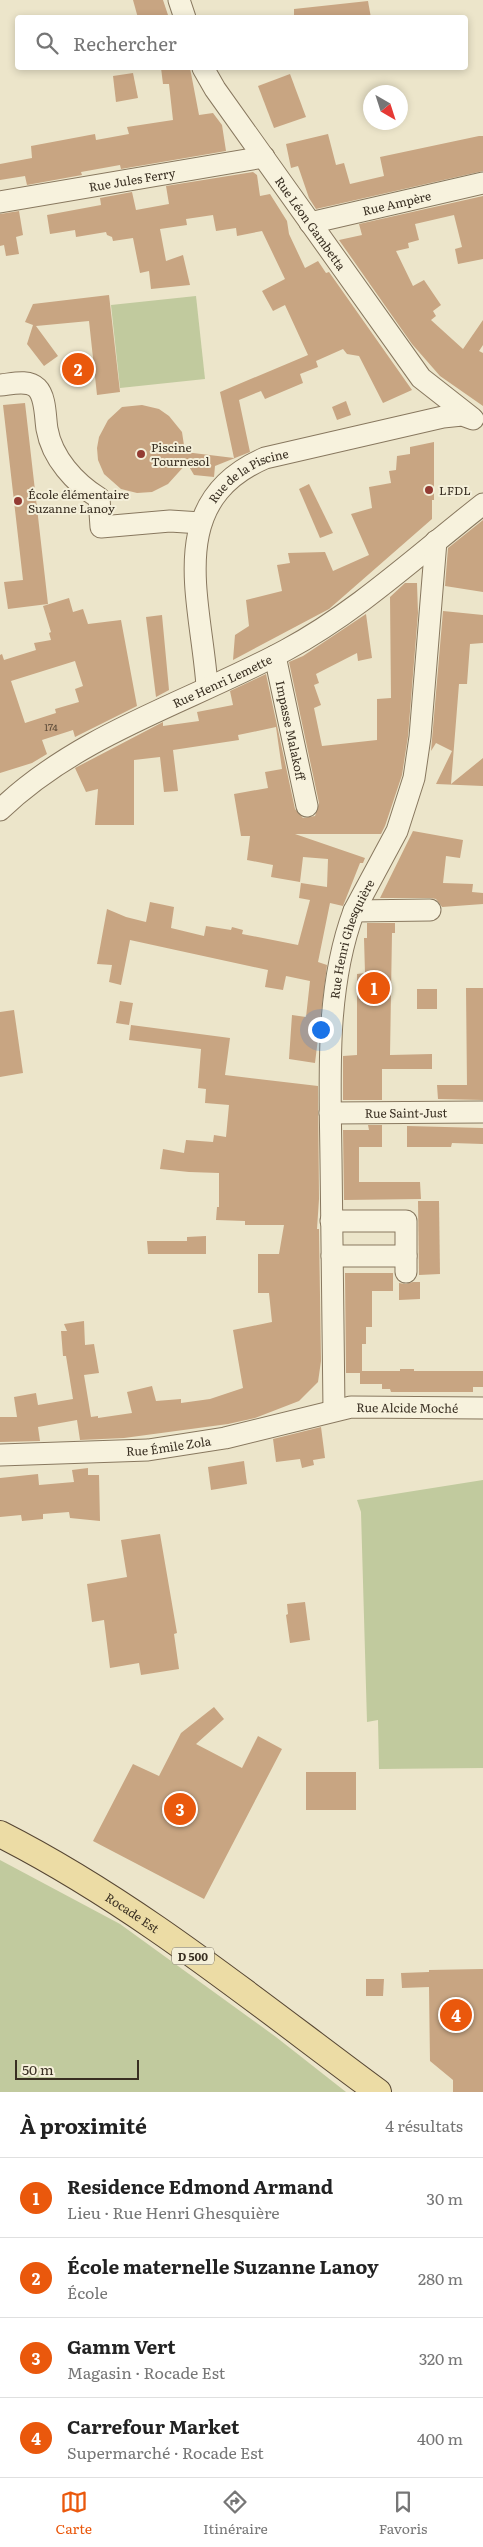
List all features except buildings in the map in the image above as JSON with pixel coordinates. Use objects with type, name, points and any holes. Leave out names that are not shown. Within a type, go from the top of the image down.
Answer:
[{"type":"main road","name":"Rocade Est","points":[[0,1834],[74,1874],[126,1908],[378,2092]]},
{"type":"street","points":[[179,0],[184,15]]},
{"type":"street","name":"Rue Léon Gambetta","points":[[204,70],[310,223],[421,378],[428,396],[428,402],[426,409],[416,422]]},
{"type":"street","name":"Rue Jules Ferry","points":[[0,202],[264,157]]},
{"type":"street","name":"Rue Ampère","points":[[310,223],[483,183]]},
{"type":"street","name":"Rue Léon Gambetta","points":[[421,378],[478,421]]},
{"type":"street","points":[[0,385],[26,383],[38,388],[42,395],[47,431],[54,450],[72,476],[99,498],[101,527],[170,521],[201,522]]},
{"type":"street","name":"Rue de la Piscine","points":[[207,686],[194,566],[195,544],[201,522],[224,484],[255,462],[265,458],[416,422],[454,416],[478,421]]},
{"type":"street","name":"Rue Henri Lemette","points":[[0,810],[30,784],[67,758],[207,686],[275,656],[311,635],[345,612],[483,504]]},
{"type":"street","name":"Rue Henri Ghesquière","points":[[334,1410],[330,1113],[334,1008],[343,944],[354,911],[397,831],[414,778],[420,737],[436,541]]},
{"type":"street","name":"Impasse Malakoff","points":[[275,656],[307,806]]},
{"type":"street","points":[[354,911],[430,910]]},
{"type":"street","name":"Rue Saint-Just","points":[[330,1113],[483,1112]]},
{"type":"street","points":[[332,1221],[406,1221],[406,1264],[332,1256]]},
{"type":"street","name":"Rue Alcide Moché","points":[[334,1410],[362,1406],[483,1408]]},
{"type":"street","name":"Rue Émile Zola","points":[[0,1455],[148,1450],[225,1438],[334,1410]]},
{"type":"green space","points":[[196,296],[205,379],[120,388],[111,305]]},
{"type":"green space","points":[[483,1480],[483,1768],[379,1769],[378,1720],[367,1722],[361,1512],[357,1500]]},
{"type":"green space","points":[[0,1860],[120,1924],[276,2037],[346,2092],[0,2092]]},
{"type":"place","name":"École maternelle Suzanne Lanoy","points":[[78,369]]},
{"type":"place","name":"Piscine Tournesol","points":[[141,454]]},
{"type":"place","name":"LFDL","points":[[429,490]]},
{"type":"place","name":"École élémentaire Suzanne Lanoy","points":[[18,501]]},
{"type":"place","name":"Residence Edmond Armand","points":[[374,988]]},
{"type":"place","name":"Gamm Vert","points":[[180,1809]]},
{"type":"place","name":"Carrefour Market","points":[[456,2015]]}]
